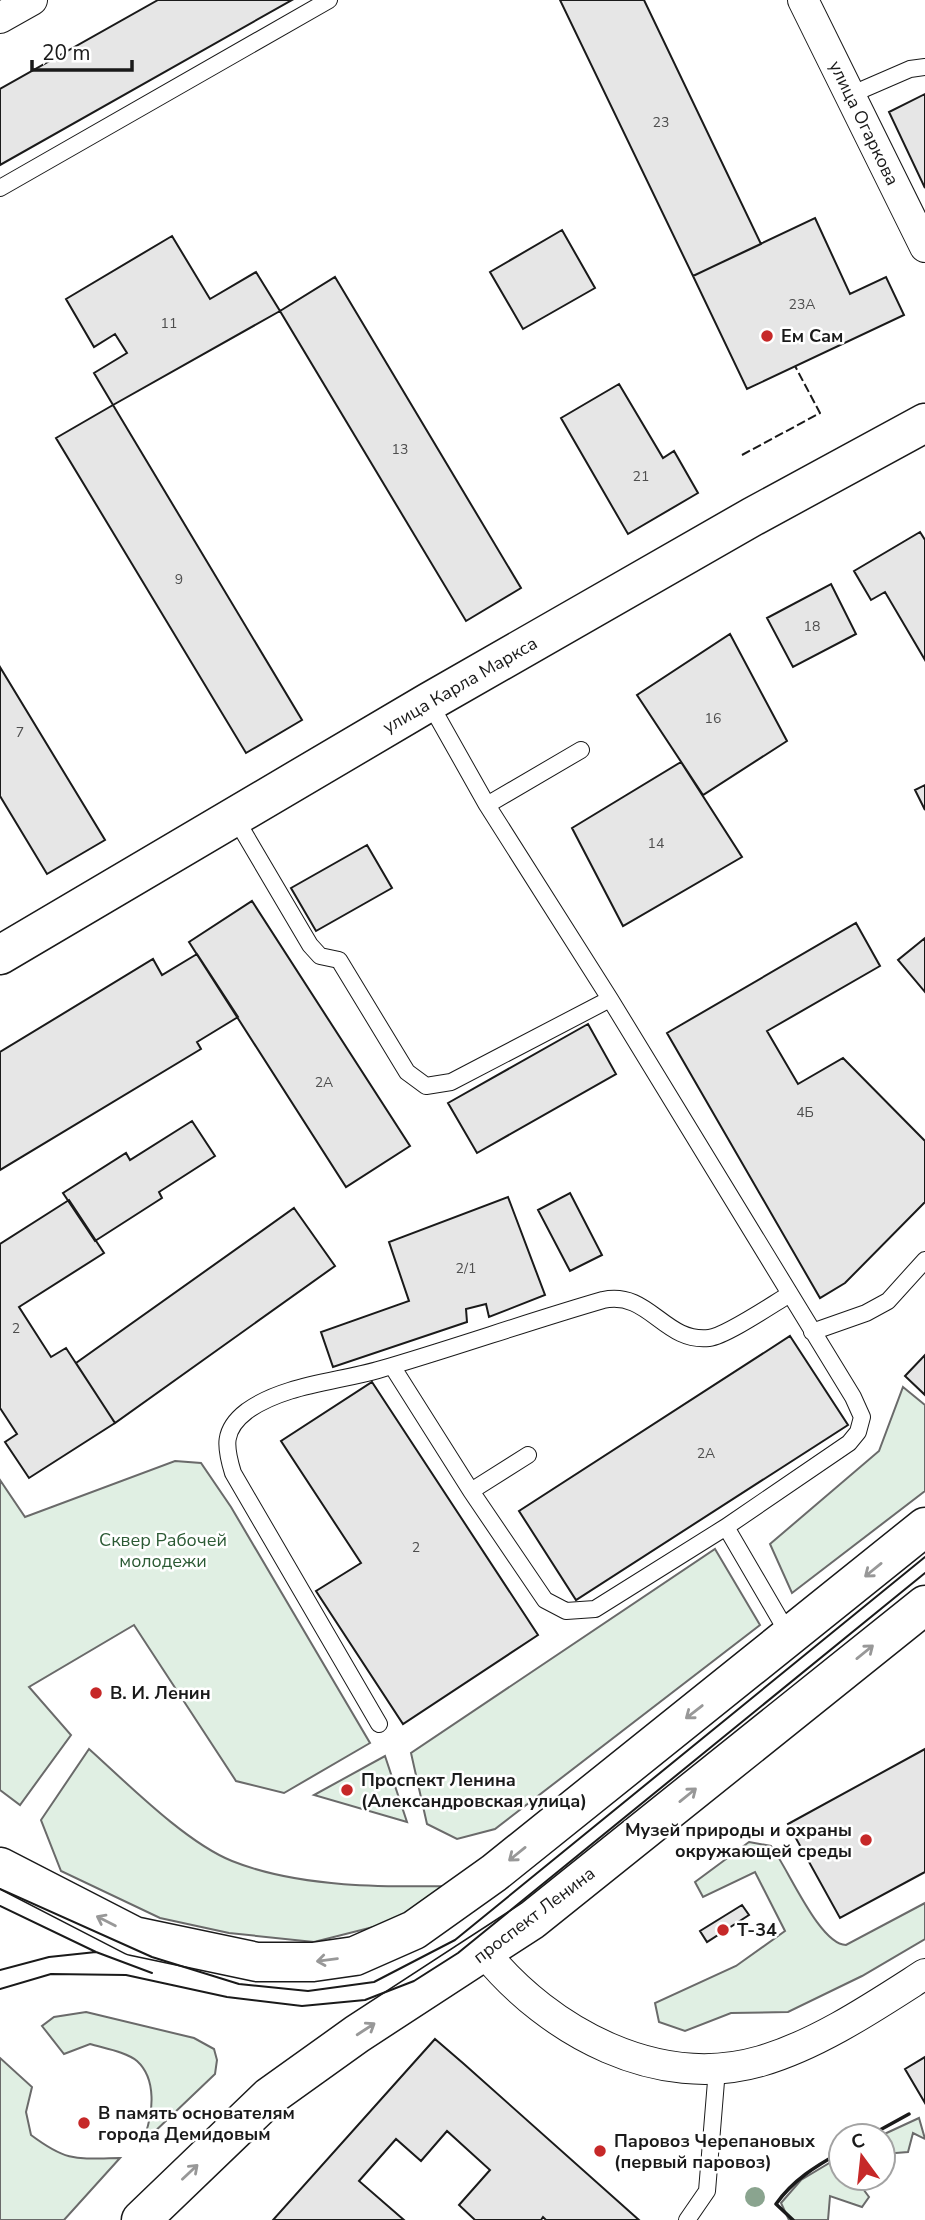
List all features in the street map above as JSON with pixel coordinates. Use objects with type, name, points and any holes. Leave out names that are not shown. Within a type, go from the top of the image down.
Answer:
[{"type":"main road","name":"улица Карла Маркса","points":[[0,955],[429,702],[925,422]]},
{"type":"main road","points":[[0,1867],[134,1936],[257,1962],[313,1962],[355,1956],[414,1930],[494,1873],[925,1527]]},
{"type":"main road","name":"проспект Ленина","points":[[141,2220],[269,2097],[357,2034],[532,1920],[925,1605]]},
{"type":"street","points":[[0,18],[32,0]]},
{"type":"street","name":"улица Огаркова","points":[[803,0],[925,247]]},
{"type":"street","points":[[485,1953],[507,1981],[583,2036],[646,2062],[717,2068],[760,2062],[790,2050],[925,1974]]},
{"type":"lane","points":[[0,188],[329,0]]},
{"type":"lane","points":[[850,95],[910,69],[925,67]]},
{"type":"lane","points":[[392,1366],[471,1491],[545,1600],[566,1611],[595,1609],[726,1527],[849,1444],[858,1432],[862,1417],[853,1397],[610,999],[487,805],[429,702]]},
{"type":"lane","points":[[487,805],[581,750]]},
{"type":"lane","points":[[234,816],[310,945],[320,956],[339,960],[407,1072],[426,1086],[451,1082],[610,999]]},
{"type":"lane","points":[[812,1332],[866,1313],[888,1301],[925,1260]]},
{"type":"lane","points":[[379,1724],[233,1473],[225,1446],[233,1427],[245,1413],[270,1397],[392,1366],[534,1320],[619,1296],[642,1307],[681,1335],[713,1338],[790,1294]]},
{"type":"lane","points":[[471,1491],[528,1455]]},
{"type":"lane","points":[[726,1527],[782,1623]]},
{"type":"lane","points":[[687,2220],[707,2191],[717,2068]]},
{"type":"green space","points":[[903,1387],[925,1405],[925,1491],[792,1593],[770,1544],[879,1451]]},
{"type":"green space","name":"Сквер Рабочей молодежи","points":[[175,1461],[201,1463],[231,1507],[370,1743],[284,1793],[236,1781],[134,1625],[29,1687],[71,1735],[20,1805],[0,1790],[0,1480],[25,1517]]},
{"type":"green space","points":[[715,1549],[760,1625],[495,1829],[457,1839],[427,1824],[411,1753]]},
{"type":"green space","points":[[89,1749],[176,1826],[232,1861],[288,1877],[317,1881],[377,1886],[465,1886],[397,1921],[314,1942],[229,1933],[160,1918],[61,1871],[41,1820]]},
{"type":"green space","points":[[385,1756],[407,1822],[314,1795]]},
{"type":"green space","points":[[749,1842],[771,1846],[815,1919],[836,1941],[846,1945],[925,1903],[925,1939],[862,1976],[788,2012],[731,2013],[685,2031],[659,2022],[655,2003],[736,1966],[785,1931],[755,1872],[703,1897],[695,1882]]},
{"type":"green space","points":[[86,2012],[194,2038],[214,2049],[217,2060],[215,2074],[149,2137],[145,2135],[152,2096],[148,2077],[137,2061],[90,2044],[64,2054],[42,2026],[54,2017]]},
{"type":"green space","points":[[0,2058],[32,2087],[26,2112],[31,2135],[54,2150],[72,2157],[120,2158],[64,2220],[0,2220]]},
{"type":"green space","points":[[919,2118],[925,2139],[913,2133],[908,2152],[897,2153],[897,2128]]},
{"type":"green space","points":[[827,2164],[827,2192],[865,2192],[869,2197],[862,2207],[830,2196],[828,2220],[789,2220],[781,2203],[801,2180]]},
{"type":"building","points":[[158,0],[292,0],[0,165],[0,89]]},
{"type":"building","points":[[560,0],[644,0],[761,244],[693,276]]},
{"type":"building","points":[[925,94],[925,188],[889,112]]},
{"type":"building","points":[[815,218],[850,294],[886,277],[904,315],[747,389],[693,276]]},
{"type":"building","points":[[562,230],[595,288],[523,329],[490,272]]},
{"type":"building","points":[[172,236],[210,299],[256,272],[280,311],[113,405],[94,373],[127,353],[115,334],[94,347],[66,299]]},
{"type":"building","points":[[335,277],[521,588],[466,621],[280,311]]},
{"type":"building","points":[[619,384],[663,458],[674,451],[698,493],[628,534],[561,418]]},
{"type":"building","points":[[113,405],[302,720],[246,753],[56,438]]},
{"type":"building","points":[[920,532],[925,540],[925,660],[885,592],[871,600],[854,571]]},
{"type":"building","points":[[831,584],[856,634],[793,667],[767,618]]},
{"type":"building","points":[[730,634],[787,741],[703,795],[637,695]]},
{"type":"building","points":[[0,667],[105,840],[47,874],[0,796]]},
{"type":"building","points":[[681,762],[742,857],[623,926],[572,828]]},
{"type":"building","points":[[925,785],[925,810],[915,790]]},
{"type":"building","points":[[367,845],[392,888],[316,931],[291,888]]},
{"type":"building","points":[[252,901],[410,1146],[346,1187],[189,942]]},
{"type":"building","points":[[856,923],[880,966],[767,1031],[798,1084],[843,1058],[925,1141],[925,1202],[845,1283],[820,1298],[667,1033]]},
{"type":"building","points":[[925,938],[925,992],[898,960]]},
{"type":"building","points":[[197,954],[238,1017],[197,1042],[201,1049],[0,1170],[0,1052],[153,959],[162,975]]},
{"type":"building","points":[[588,1024],[616,1074],[477,1153],[448,1103]]},
{"type":"building","points":[[192,1121],[215,1156],[159,1192],[162,1198],[95,1241],[63,1193],[126,1153],[130,1160]]},
{"type":"building","points":[[570,1193],[602,1255],[570,1271],[538,1210]]},
{"type":"building","points":[[508,1197],[545,1295],[489,1317],[486,1304],[466,1309],[467,1322],[333,1367],[321,1332],[409,1301],[389,1242]]},
{"type":"building","points":[[69,1200],[104,1253],[19,1307],[51,1357],[66,1348],[115,1423],[29,1478],[5,1442],[17,1434],[0,1408],[0,1244]]},
{"type":"building","points":[[294,1208],[335,1266],[115,1423],[76,1363]]},
{"type":"building","points":[[790,1336],[848,1425],[576,1600],[519,1511]]},
{"type":"building","points":[[925,1355],[925,1395],[905,1376]]},
{"type":"building","points":[[372,1382],[538,1635],[403,1724],[316,1591],[361,1563],[281,1441]]},
{"type":"building","points":[[925,1749],[925,1872],[840,1918],[788,1824]]},
{"type":"building","points":[[742,1905],[749,1915],[707,1942],[700,1931]]},
{"type":"building","points":[[435,2039],[639,2220],[546,2220],[543,2217],[541,2220],[475,2220],[459,2205],[490,2170],[447,2131],[421,2161],[396,2139],[359,2181],[404,2220],[273,2220]]},
{"type":"building","points":[[925,2057],[925,2103],[905,2069]]},
{"type":"tram line","points":[[0,1889],[152,1957],[239,1984],[308,1991],[374,1982],[455,1940],[925,1557]]},
{"type":"tram line","points":[[0,1989],[51,1974],[126,1975],[227,1997],[302,2006],[365,2000],[414,1981],[458,1953],[925,1573]]},
{"type":"tram line","points":[[0,1906],[96,1952],[152,1973]]},
{"type":"tram line","points":[[0,1970],[49,1957],[96,1952]]},
{"type":"fence","points":[[742,455],[820,413],[795,366]]},
{"type":"wall","points":[[894,2122],[909,2114]]},
{"type":"wall","points":[[793,2220],[776,2204],[797,2181],[827,2160]]},
{"type":"place","name":"Ем Сам","points":[[767,336]]},
{"type":"place","name":"В. И. Ленин","points":[[96,1693]]},
{"type":"place","name":"Проспект Ленина (Александровская улица)","points":[[347,1790]]},
{"type":"place","name":"Музей природы и охраны окружающей среды","points":[[866,1840]]},
{"type":"place","name":"Т-34","points":[[723,1930]]},
{"type":"place","name":"В память основателям города Демидовым","points":[[84,2123]]},
{"type":"place","name":"Паровоз Черепановых (первый паровоз)","points":[[600,2151]]}]
